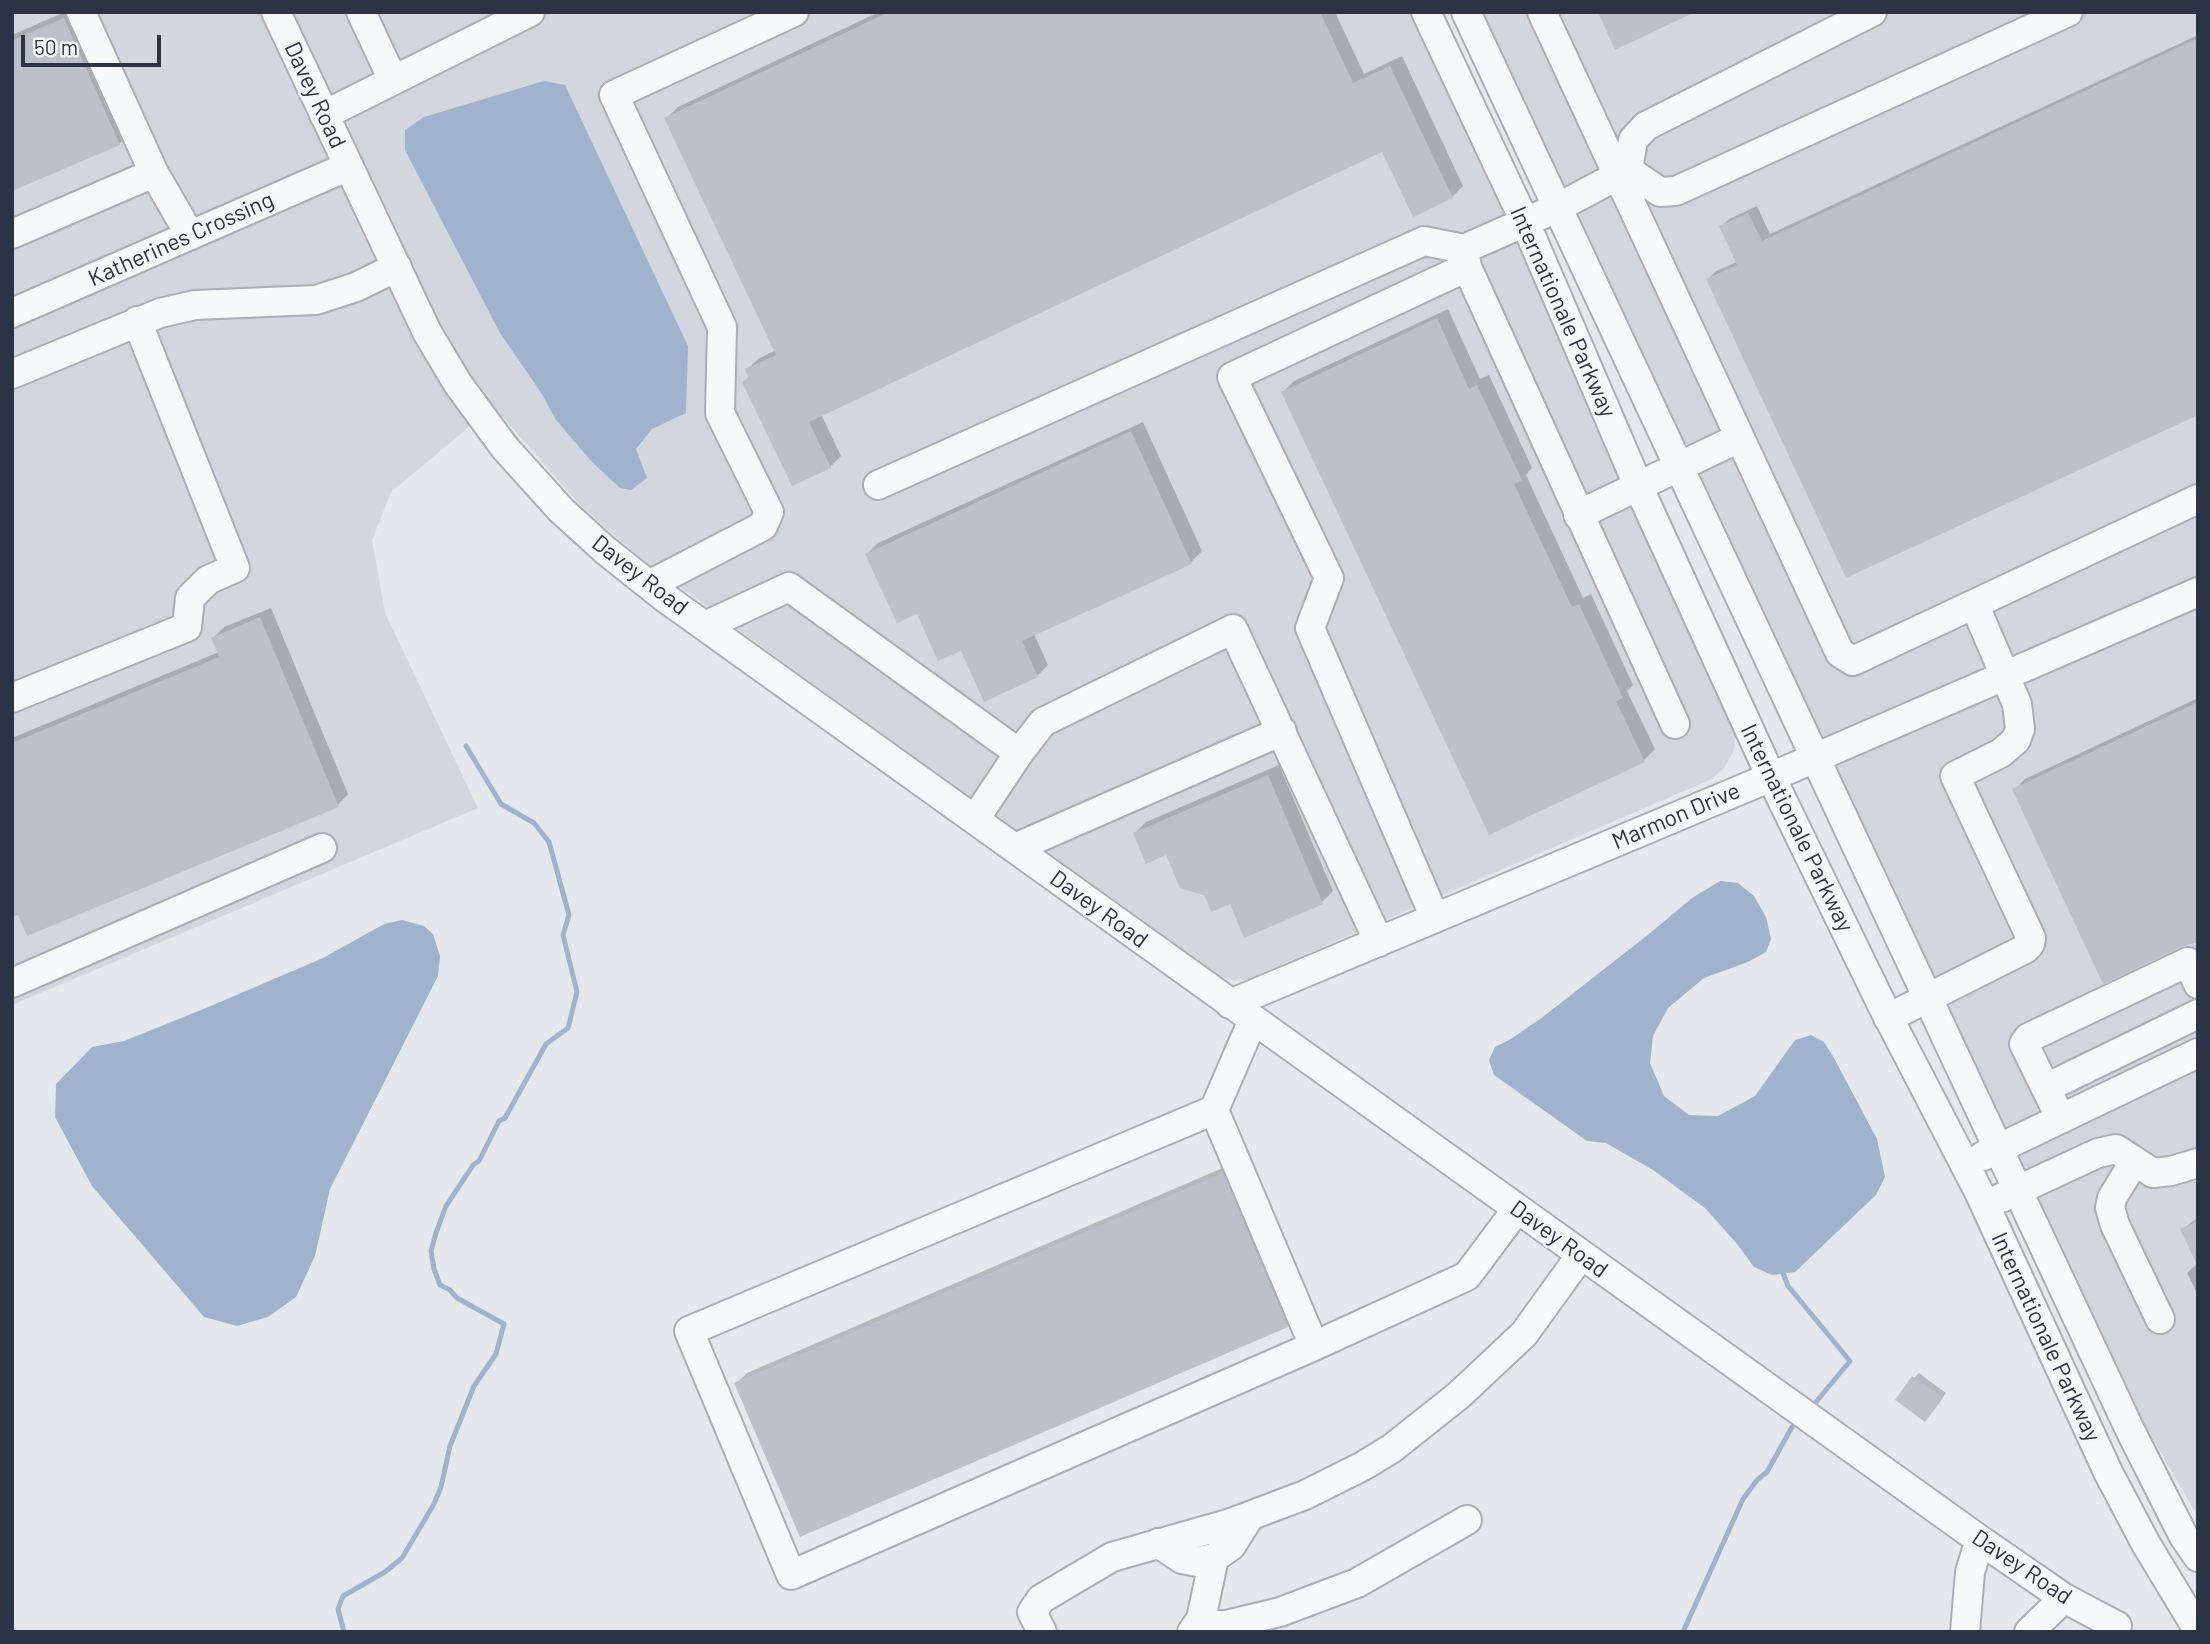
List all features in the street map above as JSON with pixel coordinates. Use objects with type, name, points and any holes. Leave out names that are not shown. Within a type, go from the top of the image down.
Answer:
[{"type":"street","points":[[81,12],[154,173],[190,235]]},
{"type":"street","name":"Davey Road","points":[[276,12],[427,331],[457,384],[505,448],[561,510],[649,585],[1230,1004],[1980,1540],[2064,1598],[2117,1626]]},
{"type":"street","points":[[361,12],[393,80]]},
{"type":"street","points":[[324,115],[530,12]]},
{"type":"street","points":[[649,585],[763,526],[769,512],[720,413],[722,327],[614,95],[794,12]]},
{"type":"street","name":"Internationale Parkway","points":[[1426,12],[1525,222],[1638,486],[1771,776],[1888,1017],[1986,1206],[2108,1472],[2146,1544],[2198,1630]]},
{"type":"street","name":"Internationale Parkway","points":[[1466,12],[2130,1430],[2183,1535],[2198,1557]]},
{"type":"street","points":[[1542,12],[1623,173],[1739,438],[1840,653],[1853,662],[2198,499]]},
{"type":"street","points":[[1435,918],[1310,628],[1329,578],[1231,377],[1465,258],[1525,222],[1623,173],[1633,140],[1646,126],[1872,12]]},
{"type":"street","points":[[1623,173],[1660,192],[1676,191],[2068,12]]},
{"type":"street","name":"Katherines Crossing","points":[[12,313],[349,166]]},
{"type":"street","points":[[12,234],[154,173]]},
{"type":"street","points":[[878,485],[1424,241],[1465,258],[1578,515],[1675,724]]},
{"type":"street","points":[[12,374],[160,313],[195,305],[316,300],[356,287],[397,267]]},
{"type":"street","points":[[12,698],[187,627],[190,598],[208,580],[235,568],[137,321]]},
{"type":"street","points":[[1578,515],[1739,438]]},
{"type":"street","points":[[705,625],[789,587],[1019,753]]},
{"type":"street","name":"Marmon Drive","points":[[1230,1004],[1814,758],[2198,592]]},
{"type":"street","points":[[1888,1017],[2030,944],[2031,938],[1955,776],[2001,753],[2016,740],[2020,729],[2020,717],[2005,675],[1975,606]]},
{"type":"street","points":[[975,819],[1043,722],[1233,629],[1379,942]]},
{"type":"street","points":[[1015,848],[1282,731]]},
{"type":"street","points":[[12,983],[322,848]]},
{"type":"street","points":[[2061,1119],[2024,1044],[2028,1038],[2188,962],[2198,984]]},
{"type":"street","points":[[2046,1088],[2198,1014]]},
{"type":"street","points":[[1253,1020],[1214,1110],[689,1331],[791,1575],[1314,1346],[1467,1276],[1517,1209]]},
{"type":"street","points":[[1965,1166],[2198,1053]]},
{"type":"street","points":[[1214,1110],[1314,1346]]},
{"type":"street","points":[[1986,1206],[2098,1153],[2116,1149],[2153,1173],[2198,1163]]},
{"type":"street","points":[[2134,1162],[2112,1198],[2110,1208],[2115,1225],[2160,1319]]},
{"type":"street","points":[[1042,1632],[1032,1612],[1041,1599],[1112,1557],[1250,1516],[1305,1495],[1391,1449],[1440,1411],[1524,1334],[1581,1255]]},
{"type":"street","points":[[1158,1544],[1182,1559],[1197,1562],[1214,1558],[1231,1546],[1250,1516]]},
{"type":"street","points":[[1214,1558],[1203,1609],[1195,1628],[1226,1625],[1267,1616],[1332,1593],[1357,1583],[1467,1520]]},
{"type":"street","points":[[1969,1628],[1970,1572],[1980,1540]]},
{"type":"street","points":[[2029,1632],[2064,1598]]},
{"type":"shaded area","points":[[12,12],[1414,12],[1550,301],[1736,731],[1734,750],[1724,768],[1712,779],[1248,979],[1234,981],[1216,975],[1111,901],[643,560],[582,507],[500,414],[469,427],[391,492],[372,540],[385,613],[478,808],[12,1005]]},
{"type":"shaded area","points":[[1479,12],[2198,12],[2198,1517],[2139,1415]]},
{"type":"water","points":[[544,81],[565,85],[688,346],[686,413],[652,429],[636,449],[647,478],[631,490],[620,488],[592,462],[556,420],[542,394],[500,333],[405,150],[405,130],[424,117]]},
{"type":"water","points":[[1720,881],[1738,883],[1754,896],[1766,917],[1771,939],[1766,952],[1748,962],[1704,978],[1668,1008],[1653,1036],[1650,1063],[1664,1096],[1689,1115],[1718,1116],[1755,1096],[1795,1040],[1811,1035],[1824,1042],[1877,1139],[1885,1177],[1876,1195],[1795,1272],[1772,1275],[1754,1267],[1705,1208],[1653,1170],[1606,1143],[1587,1141],[1494,1075],[1489,1060],[1495,1047],[1544,1016],[1692,898]]},
{"type":"water","points":[[402,920],[424,926],[433,934],[440,956],[438,976],[330,1189],[315,1256],[296,1297],[268,1317],[237,1326],[204,1317],[92,1186],[55,1117],[56,1084],[92,1047],[124,1041],[206,1008],[323,958],[384,924]]},
{"type":"building","points":[[889,12],[1320,12],[1353,83],[1390,66],[1453,198],[1413,217],[1382,152],[809,422],[831,468],[792,486],[742,382],[749,379],[745,369],[776,355],[664,118]]},
{"type":"building","points":[[1598,12],[1695,12],[1615,50]]},
{"type":"building","points":[[64,18],[120,145],[12,191],[12,40]]},
{"type":"building","points":[[2198,38],[2198,415],[1846,578],[1706,279],[1737,265],[1719,226],[1748,213],[1762,241]]},
{"type":"building","points":[[1437,318],[1469,389],[1477,385],[1522,480],[1514,484],[1572,607],[1579,604],[1623,698],[1616,701],[1645,762],[1489,835],[1281,392]]},
{"type":"building","points":[[1131,431],[1192,564],[1022,641],[1038,677],[984,702],[961,651],[938,661],[917,614],[897,623],[865,554]]},
{"type":"building","points":[[260,617],[339,807],[27,936],[18,915],[12,917],[12,743],[219,657],[211,638]]},
{"type":"building","points":[[2198,702],[2198,942],[2181,947],[2103,984],[2012,789]]},
{"type":"building","points":[[1268,775],[1323,904],[1244,938],[1230,904],[1211,912],[1205,896],[1180,888],[1166,855],[1146,864],[1133,833]]},
{"type":"building","points":[[1223,1173],[1288,1327],[800,1537],[734,1383]]},
{"type":"building","points":[[2198,1221],[2198,1267],[2180,1229]]},
{"type":"building","points":[[1912,1376],[1943,1398],[1925,1422],[1895,1400]]},
{"type":"waterway","points":[[344,1632],[338,1609],[343,1596],[385,1572],[402,1558],[434,1504],[441,1487],[450,1446],[474,1386],[496,1354],[504,1324],[457,1298],[450,1290],[440,1285],[431,1251],[436,1233],[446,1206],[473,1165],[479,1161],[499,1121],[505,1118],[546,1044],[568,1028],[577,992],[563,935],[569,915],[549,842],[534,823],[501,804],[466,746]]},
{"type":"waterway","points":[[1783,1273],[1788,1286],[1850,1361],[1816,1402]]},
{"type":"waterway","points":[[1683,1632],[1743,1499],[1757,1480],[1767,1472],[1792,1427]]}]
